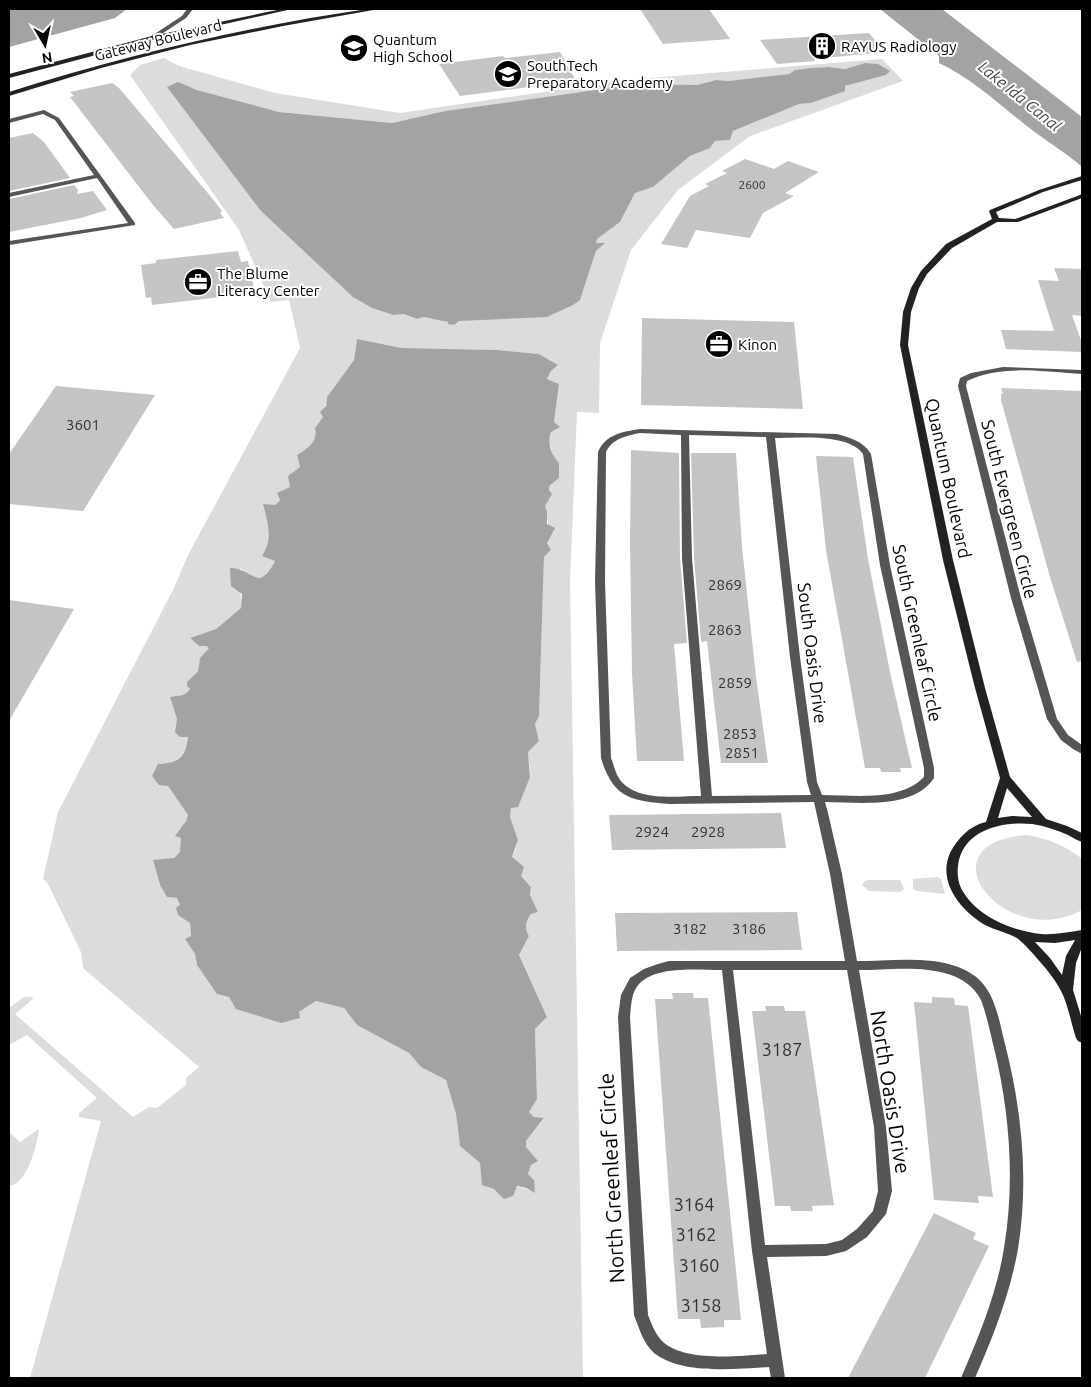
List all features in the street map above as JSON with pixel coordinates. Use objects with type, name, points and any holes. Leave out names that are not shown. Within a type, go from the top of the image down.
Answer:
[{"type":"street","points":[[152,38],[184,17],[190,9]]},
{"type":"street","name":"Gateway Boulevard","points":[[9,76],[152,38],[289,9]]},
{"type":"street","name":"Gateway Boulevard","points":[[9,94],[80,72],[193,43],[376,9]]},
{"type":"street","points":[[9,121],[44,112],[57,119],[133,224],[9,242]]},
{"type":"street","points":[[9,195],[99,176]]},
{"type":"street","name":"Quantum Boulevard","points":[[996,220],[992,212],[1020,198],[1082,178]]},
{"type":"street","name":"Quantum Boulevard","points":[[1042,821],[1005,778],[948,560],[904,346],[907,312],[915,288],[924,272],[949,246],[996,220],[1016,221],[1043,209],[1082,196]]},
{"type":"street","name":"South Evergreen Circle","points":[[1082,372],[994,369],[970,375],[963,380],[962,386],[1016,598],[1052,720],[1059,733],[1071,744],[1082,750]]},
{"type":"street","name":"South Greenleaf Circle","points":[[640,431],[770,434],[837,437],[856,443],[867,454],[885,565],[929,768],[929,778],[920,788],[908,795],[891,798],[642,799],[626,792],[615,782],[606,758],[600,582],[602,452],[604,444],[612,438],[623,434],[640,431]]},
{"type":"street","points":[[685,432],[687,558],[707,800]]},
{"type":"street","name":"South Oasis Drive","points":[[770,434],[795,657],[812,782],[818,799],[836,874]]},
{"type":"street","points":[[991,822],[1005,778]]},
{"type":"street","points":[[1082,838],[1069,830],[1042,821],[1016,819],[991,822],[971,832],[960,842],[953,855],[951,870],[954,884],[963,898],[976,913],[996,926],[1022,935],[1046,939],[1070,938],[1082,934]]},
{"type":"street","name":"North Oasis Drive","points":[[759,1251],[826,1250],[846,1245],[862,1233],[879,1214],[885,1190],[880,1127],[836,874]]},
{"type":"street","points":[[1022,935],[1046,961],[1067,990],[1082,1038]]},
{"type":"street","points":[[1067,990],[1070,961],[1075,945],[1082,940]]},
{"type":"street","name":"North Greenleaf Circle","points":[[774,1360],[733,1363],[684,1360],[667,1353],[650,1338],[641,1315],[624,1001],[637,977],[652,970],[669,966],[930,965],[945,967],[960,973],[975,983],[986,996],[1011,1093],[1017,1145],[1016,1192],[1011,1248],[1003,1286],[968,1378]]},
{"type":"street","points":[[727,966],[759,1251],[778,1378]]},
{"type":"shaded area","points":[[164,58],[179,66],[275,93],[400,113],[625,80],[882,59],[903,81],[750,136],[678,190],[631,250],[600,343],[599,413],[577,412],[570,582],[583,1378],[30,1378],[101,1121],[79,1117],[79,1113],[97,1098],[27,1035],[9,1045],[9,1008],[24,997],[32,997],[33,999],[15,1014],[133,1117],[149,1107],[157,1108],[186,1085],[186,1078],[199,1067],[83,968],[81,952],[47,882],[43,879],[58,812],[174,588],[188,555],[300,348],[289,300],[271,302],[239,230],[130,75],[140,65]],"holes":[[[865,63],[889,71],[886,75],[845,86],[844,91],[811,103],[799,104],[733,131],[730,140],[715,141],[710,148],[690,156],[653,187],[635,193],[620,222],[597,239],[596,243],[604,243],[596,251],[580,300],[459,321],[454,325],[442,319],[424,317],[417,319],[404,314],[393,315],[372,308],[178,83],[279,112],[392,123],[445,111],[638,84],[697,85],[716,80],[728,81],[789,74],[795,70],[828,67],[845,69]],[[357,339],[402,348],[498,350],[539,354],[558,365],[551,371],[547,379],[559,384],[554,422],[549,441],[553,456],[549,497],[545,506],[550,534],[547,543],[551,550],[544,557],[539,716],[535,724],[539,741],[528,752],[529,779],[515,800],[510,816],[517,836],[516,849],[512,857],[521,876],[531,887],[530,895],[538,912],[531,914],[528,920],[526,928],[529,936],[519,955],[547,1017],[535,1029],[537,1099],[529,1112],[534,1117],[544,1119],[526,1141],[526,1147],[537,1161],[531,1165],[528,1174],[535,1193],[528,1189],[515,1187],[497,1188],[483,1185],[480,1163],[460,1146],[456,1114],[446,1080],[421,1067],[409,1053],[357,1025],[344,1008],[316,1001],[299,1012],[197,965],[195,954],[186,940],[191,936],[190,923],[177,898],[167,897],[160,885],[153,861],[174,858],[181,852],[181,838],[176,836],[188,815],[168,786],[158,764],[180,758],[185,749],[188,736],[177,719],[170,697],[188,692],[190,689],[187,682],[198,671],[200,658],[209,648],[199,646],[190,638],[216,629],[241,608],[240,568],[252,576],[260,577],[268,572],[275,560],[267,547],[269,527],[264,505],[275,505],[290,487],[300,467],[297,455],[314,441],[315,428],[323,417],[327,397],[354,360]]]},
{"type":"shaded area","points":[[1027,835],[1056,843],[1081,858],[1082,910],[1053,919],[1025,917],[1002,907],[985,891],[976,873],[979,856],[995,842]]},
{"type":"shaded area","points":[[938,877],[941,879],[945,894],[913,889],[913,879]]},
{"type":"shaded area","points":[[868,880],[900,880],[904,889],[900,892],[869,891],[862,885]]},
{"type":"shaded area","points":[[39,1129],[34,1154],[26,1171],[16,1184],[9,1186],[9,1132],[20,1142]]},
{"type":"water","points":[[9,9],[127,9],[115,18],[9,47]]},
{"type":"water","name":"Lake Ida Canal","points":[[880,9],[942,9],[1082,117],[1082,167],[977,86],[939,63],[939,56]]},
{"type":"water","points":[[865,63],[878,64],[890,71],[886,75],[845,86],[845,91],[811,103],[799,104],[733,131],[730,140],[715,141],[710,148],[690,156],[653,187],[635,193],[620,222],[597,239],[596,243],[605,243],[596,251],[580,300],[573,305],[547,317],[459,321],[454,325],[424,317],[417,319],[404,314],[393,315],[372,308],[353,297],[261,211],[167,87],[178,82],[197,90],[279,112],[392,123],[445,111],[638,84],[697,85],[716,80],[728,81],[789,74],[795,70],[811,68],[845,69]]},
{"type":"water","points":[[357,339],[402,348],[498,350],[539,354],[558,365],[551,371],[547,379],[559,384],[554,422],[560,427],[551,432],[549,441],[552,452],[559,463],[559,478],[550,485],[549,490],[552,494],[545,506],[547,524],[555,528],[547,543],[551,550],[544,557],[539,716],[535,724],[539,741],[528,752],[530,777],[518,807],[511,808],[510,817],[518,840],[512,857],[524,867],[521,876],[531,887],[530,895],[538,912],[531,914],[528,919],[526,927],[529,936],[519,955],[547,1017],[535,1029],[537,1099],[529,1112],[534,1117],[544,1118],[526,1141],[526,1147],[538,1161],[531,1165],[528,1174],[534,1180],[535,1193],[517,1186],[513,1196],[504,1199],[494,1189],[482,1185],[480,1163],[460,1146],[456,1114],[446,1080],[421,1067],[409,1053],[357,1025],[344,1008],[316,1001],[299,1012],[300,1018],[281,1023],[236,1009],[229,997],[217,994],[197,965],[195,954],[185,939],[191,936],[190,923],[178,915],[176,908],[180,905],[177,898],[167,897],[160,885],[153,860],[174,858],[180,852],[181,838],[175,836],[188,815],[168,786],[159,785],[152,776],[158,764],[172,762],[180,758],[187,744],[188,737],[180,737],[175,732],[177,719],[170,697],[184,695],[188,692],[190,689],[187,686],[187,682],[198,671],[200,658],[209,648],[199,646],[190,638],[216,629],[241,608],[242,594],[231,586],[230,568],[238,569],[259,578],[269,571],[275,561],[262,556],[268,544],[268,524],[263,504],[275,505],[280,500],[277,493],[290,487],[288,476],[300,467],[297,455],[314,441],[315,428],[323,417],[320,412],[326,406],[327,397],[354,360]]},
{"type":"building","points":[[640,9],[709,9],[730,39],[663,44]]},
{"type":"building","name":"RAYUS Radiology","points":[[869,33],[885,52],[777,64],[760,40]]},
{"type":"building","points":[[560,52],[576,81],[460,96],[439,64],[503,56],[505,58]]},
{"type":"building","points":[[112,83],[119,88],[212,198],[222,211],[220,213],[224,218],[174,229],[153,205],[70,97],[74,96],[70,92]]},
{"type":"building","points":[[33,133],[44,142],[70,178],[9,191],[9,138]]},
{"type":"building","points":[[745,159],[774,169],[788,161],[819,172],[785,193],[794,196],[763,213],[750,238],[696,230],[687,248],[661,244],[690,196],[709,186],[705,184],[727,173],[722,171]]},
{"type":"building","points":[[74,185],[78,190],[77,194],[93,191],[107,210],[81,218],[9,232],[9,199]]},
{"type":"building","name":"The Blume Literacy Center","points":[[238,251],[241,262],[248,261],[255,293],[152,305],[151,297],[146,298],[141,265],[156,263],[156,260]]},
{"type":"building","points":[[1054,268],[1082,269],[1082,316],[1072,315],[1082,343],[1082,352],[1006,349],[1001,330],[1054,331],[1038,280],[1059,281]]},
{"type":"building","name":"Kinon","points":[[642,318],[794,322],[803,409],[641,405]]},
{"type":"building","points":[[56,386],[155,395],[83,511],[9,504],[9,454]]},
{"type":"building","points":[[1001,388],[1082,391],[1082,661],[1077,662],[1050,577],[1001,400],[1001,394],[1003,394]]},
{"type":"building","points":[[631,450],[679,453],[680,558],[687,643],[674,644],[684,761],[637,761],[632,673]]},
{"type":"building","points":[[691,453],[736,453],[742,547],[756,677],[768,763],[721,763],[707,641],[701,642],[694,558]]},
{"type":"building","points":[[816,456],[853,457],[868,559],[891,677],[912,768],[900,768],[901,772],[881,772],[880,768],[865,768],[826,550]]},
{"type":"building","points":[[9,600],[74,609],[9,721]]},
{"type":"building","points":[[781,813],[786,848],[612,850],[609,815]]},
{"type":"building","points":[[797,912],[802,950],[617,951],[615,913]]},
{"type":"building","points":[[672,993],[693,993],[694,998],[708,998],[741,1320],[724,1320],[724,1327],[701,1328],[700,1319],[678,1319],[655,999],[673,999]]},
{"type":"building","points":[[932,997],[954,998],[955,1005],[968,1006],[993,1197],[978,1196],[979,1203],[934,1200],[914,1002],[932,1003]]},
{"type":"building","points":[[765,1006],[784,1006],[785,1011],[805,1011],[834,1205],[812,1206],[813,1211],[791,1211],[790,1206],[775,1206],[752,1011],[766,1011]]},
{"type":"building","points":[[934,1213],[976,1233],[973,1239],[989,1246],[925,1378],[848,1378]]},
{"type":"place","name":"RAYUS Radiology","points":[[822,46]]},
{"type":"place","name":"Quantum High School","points":[[354,48]]},
{"type":"place","name":"SouthTech Preparatory Academy","points":[[508,74]]},
{"type":"place","name":"The Blume Literacy Center","points":[[198,282]]},
{"type":"place","name":"Kinon","points":[[719,344]]}]
